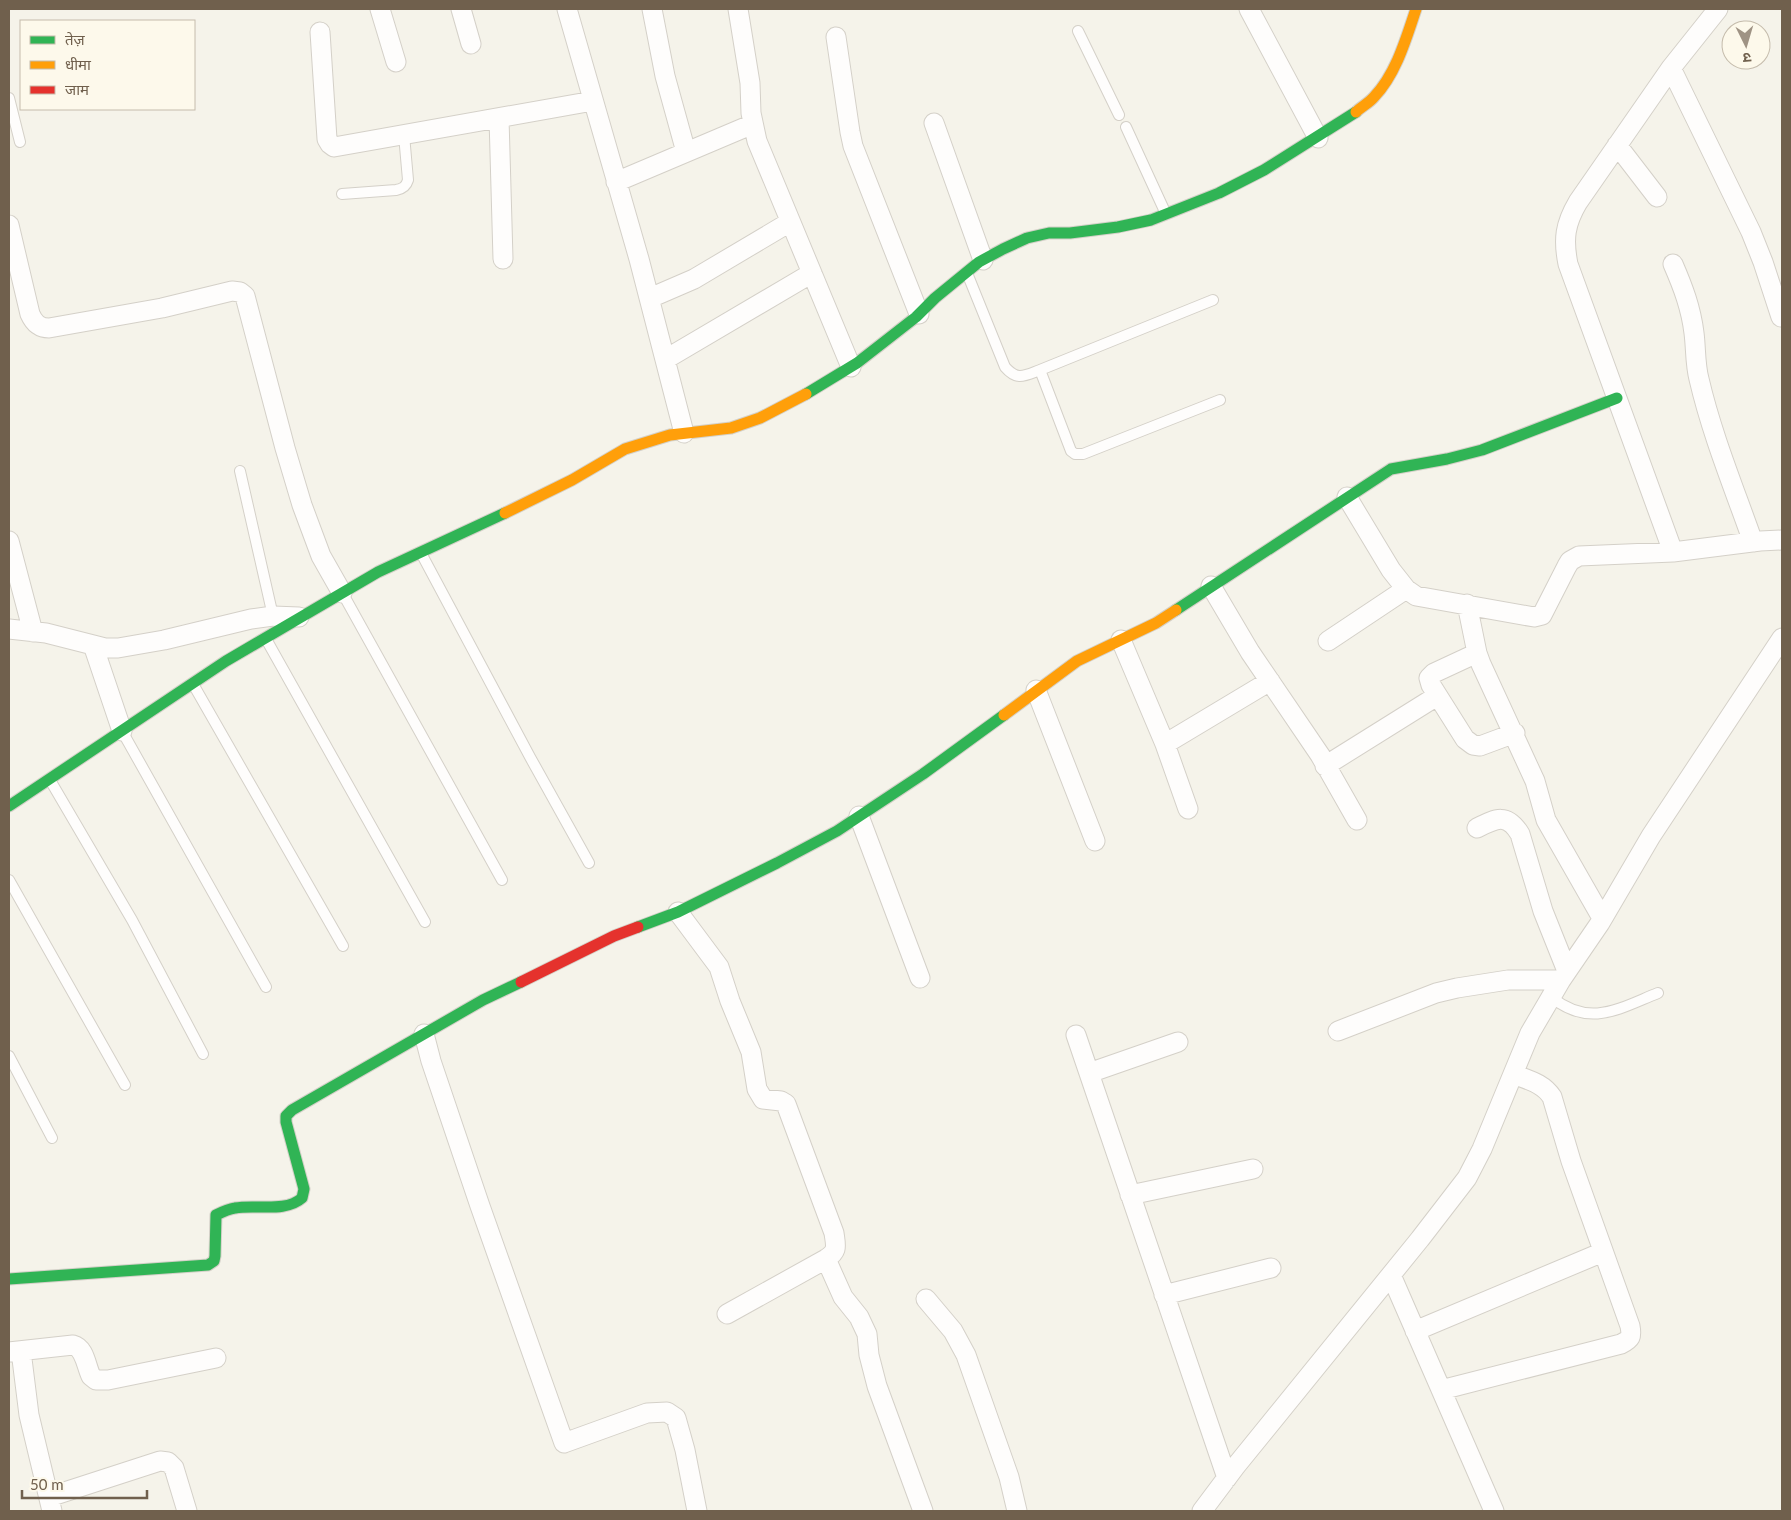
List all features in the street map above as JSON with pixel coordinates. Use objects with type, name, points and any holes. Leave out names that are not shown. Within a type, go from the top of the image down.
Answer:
[{"type":"street","points":[[380,9],[396,62]]},
{"type":"street","points":[[461,9],[471,44]]},
{"type":"street","points":[[567,9],[650,298],[684,433]]},
{"type":"street","points":[[652,9],[665,76],[686,152]]},
{"type":"street","points":[[738,9],[750,83],[752,124],[757,141],[851,367]]},
{"type":"street","points":[[1249,9],[1318,138]]},
{"type":"street","points":[[9,806],[226,661],[378,572],[531,501],[626,449],[670,435],[731,428],[760,418],[794,401],[851,367],[890,339],[935,298],[983,260],[1026,238],[1049,233],[1070,233],[1118,227],[1152,220],[1220,193],[1264,170],[1318,138],[1351,116],[1374,97],[1389,75],[1404,45],[1416,9]]},
{"type":"street","points":[[1673,552],[1568,264],[1565,250],[1565,234],[1569,217],[1617,145],[1671,68],[1718,9]]},
{"type":"street","points":[[320,32],[328,138],[330,144],[334,147],[593,101]]},
{"type":"street","points":[[836,37],[853,146],[919,314]]},
{"type":"street","points":[[1671,68],[1743,215],[1763,262],[1781,317]]},
{"type":"street","points":[[499,118],[503,259]]},
{"type":"street","points":[[934,123],[983,260]]},
{"type":"street","points":[[616,182],[752,124]]},
{"type":"street","points":[[1617,145],[1657,197]]},
{"type":"street","points":[[650,298],[694,279],[790,222]]},
{"type":"street","points":[[9,225],[30,314],[37,325],[42,328],[118,317],[232,291],[240,292],[245,296],[302,505],[321,556],[342,593]]},
{"type":"street","points":[[1673,264],[1685,291],[1691,313],[1698,376],[1709,416],[1753,542]]},
{"type":"street","points":[[666,359],[812,273]]},
{"type":"street","points":[[9,1279],[208,1265],[214,1262],[216,1254],[214,1225],[216,1215],[223,1210],[232,1208],[288,1205],[300,1200],[304,1196],[304,1189],[286,1122],[286,1116],[292,1110],[483,1000],[614,936],[678,912],[837,831],[923,774],[1077,661],[1156,623],[1346,496],[1391,469],[1482,450],[1617,398]]},
{"type":"street","points":[[1346,496],[1391,570],[1406,589],[1416,596],[1534,617],[1542,615],[1545,611],[1567,566],[1574,558],[1579,556],[1673,552],[1782,540]]},
{"type":"street","points":[[9,541],[33,632]]},
{"type":"street","points":[[1211,586],[1357,820]]},
{"type":"street","points":[[1328,641],[1406,589]]},
{"type":"street","points":[[1467,604],[1477,652],[1535,781],[1546,820],[1602,918]]},
{"type":"street","points":[[9,629],[33,632],[104,648],[118,648],[164,640],[251,619],[273,616],[301,617]]},
{"type":"street","points":[[1202,1511],[1467,1178],[1482,1150],[1530,1033],[1651,836],[1782,638]]},
{"type":"street","points":[[1121,640],[1165,744],[1188,809]]},
{"type":"street","points":[[93,645],[122,731]]},
{"type":"street","points":[[1477,652],[1434,673],[1430,678],[1430,685],[1465,739],[1473,745],[1480,746],[1515,733]]},
{"type":"street","points":[[1165,744],[1270,681]]},
{"type":"street","points":[[1036,690],[1095,841]]},
{"type":"street","points":[[1325,766],[1437,696]]},
{"type":"street","points":[[859,816],[920,978]]},
{"type":"street","points":[[1477,828],[1494,819],[1508,820],[1514,824],[1520,834],[1564,976]]},
{"type":"street","points":[[678,912],[719,967],[739,1025],[751,1052],[757,1089],[763,1099],[781,1101],[786,1104],[834,1233],[836,1246],[834,1254],[826,1260],[728,1314]]},
{"type":"street","points":[[1338,1031],[1436,993],[1508,980],[1564,976]]},
{"type":"street","points":[[424,1034],[480,1206],[564,1444],[647,1413],[667,1412],[676,1418],[685,1450],[697,1511]]},
{"type":"street","points":[[1076,1035],[1227,1478]]},
{"type":"street","points":[[1089,1073],[1178,1042]]},
{"type":"street","points":[[1441,1390],[1621,1344],[1632,1336],[1571,1161],[1552,1097],[1547,1089],[1513,1074]]},
{"type":"street","points":[[1130,1195],[1253,1170]]},
{"type":"street","points":[[1415,1331],[1603,1252]]},
{"type":"street","points":[[826,1260],[843,1297],[858,1317],[867,1334],[869,1355],[877,1386],[923,1511]]},
{"type":"street","points":[[1164,1294],[1271,1268]]},
{"type":"street","points":[[1391,1275],[1494,1511]]},
{"type":"street","points":[[926,1299],[952,1331],[966,1355],[1008,1477],[1017,1511]]},
{"type":"street","points":[[187,1511],[174,1468],[168,1462],[160,1462],[51,1504],[28,1415],[15,1352],[73,1345],[79,1347],[82,1350],[91,1376],[96,1380],[108,1380],[216,1358]]},
{"type":"lane","points":[[1078,31],[1119,115]]},
{"type":"lane","points":[[9,98],[20,142]]},
{"type":"lane","points":[[1126,127],[1166,214]]},
{"type":"lane","points":[[342,194],[404,188],[408,180],[404,135]]},
{"type":"lane","points":[[967,272],[1005,367],[1015,376],[1023,377],[1213,300]]},
{"type":"lane","points":[[1040,370],[1072,451],[1075,454],[1083,454],[1220,400]]},
{"type":"lane","points":[[240,471],[273,616]]},
{"type":"lane","points":[[420,552],[530,757],[590,863]]},
{"type":"lane","points":[[342,593],[502,880]]},
{"type":"lane","points":[[266,638],[425,922]]},
{"type":"lane","points":[[193,684],[343,946]]},
{"type":"lane","points":[[122,731],[266,987]]},
{"type":"lane","points":[[50,779],[132,920],[203,1054]]},
{"type":"lane","points":[[9,880],[125,1085]]},
{"type":"lane","points":[[1552,997],[1563,1006],[1578,1013],[1591,1014],[1611,1012],[1658,992]]},
{"type":"lane","points":[[9,1056],[52,1138]]},
{"type":"traffic: fast","points":[[806,394],[857,363],[916,317],[935,298],[979,262],[1003,249],[1027,238],[1049,233],[1070,233],[1118,227],[1151,220],[1219,193],[1264,170],[1356,112]]},
{"type":"traffic: fast","points":[[1176,610],[1391,469],[1447,459],[1482,450],[1617,398]]},
{"type":"traffic: fast","points":[[9,806],[226,661],[378,572],[505,513]]},
{"type":"traffic: fast","points":[[638,927],[678,912],[837,831],[923,774],[1004,715]]},
{"type":"traffic: fast","points":[[9,1279],[208,1265],[214,1261],[215,1256],[216,1215],[235,1208],[279,1207],[295,1203],[302,1198],[304,1189],[286,1122],[286,1116],[292,1110],[483,1000],[521,982]]},
{"type":"traffic: slow","points":[[1356,112],[1372,99],[1388,78],[1400,56],[1416,9]]},
{"type":"traffic: slow","points":[[505,513],[572,480],[625,449],[670,435],[731,428],[760,418],[806,394]]},
{"type":"traffic: slow","points":[[1004,715],[1077,661],[1156,623],[1176,610]]},
{"type":"traffic: jam","points":[[521,982],[614,936],[638,927]]}]
